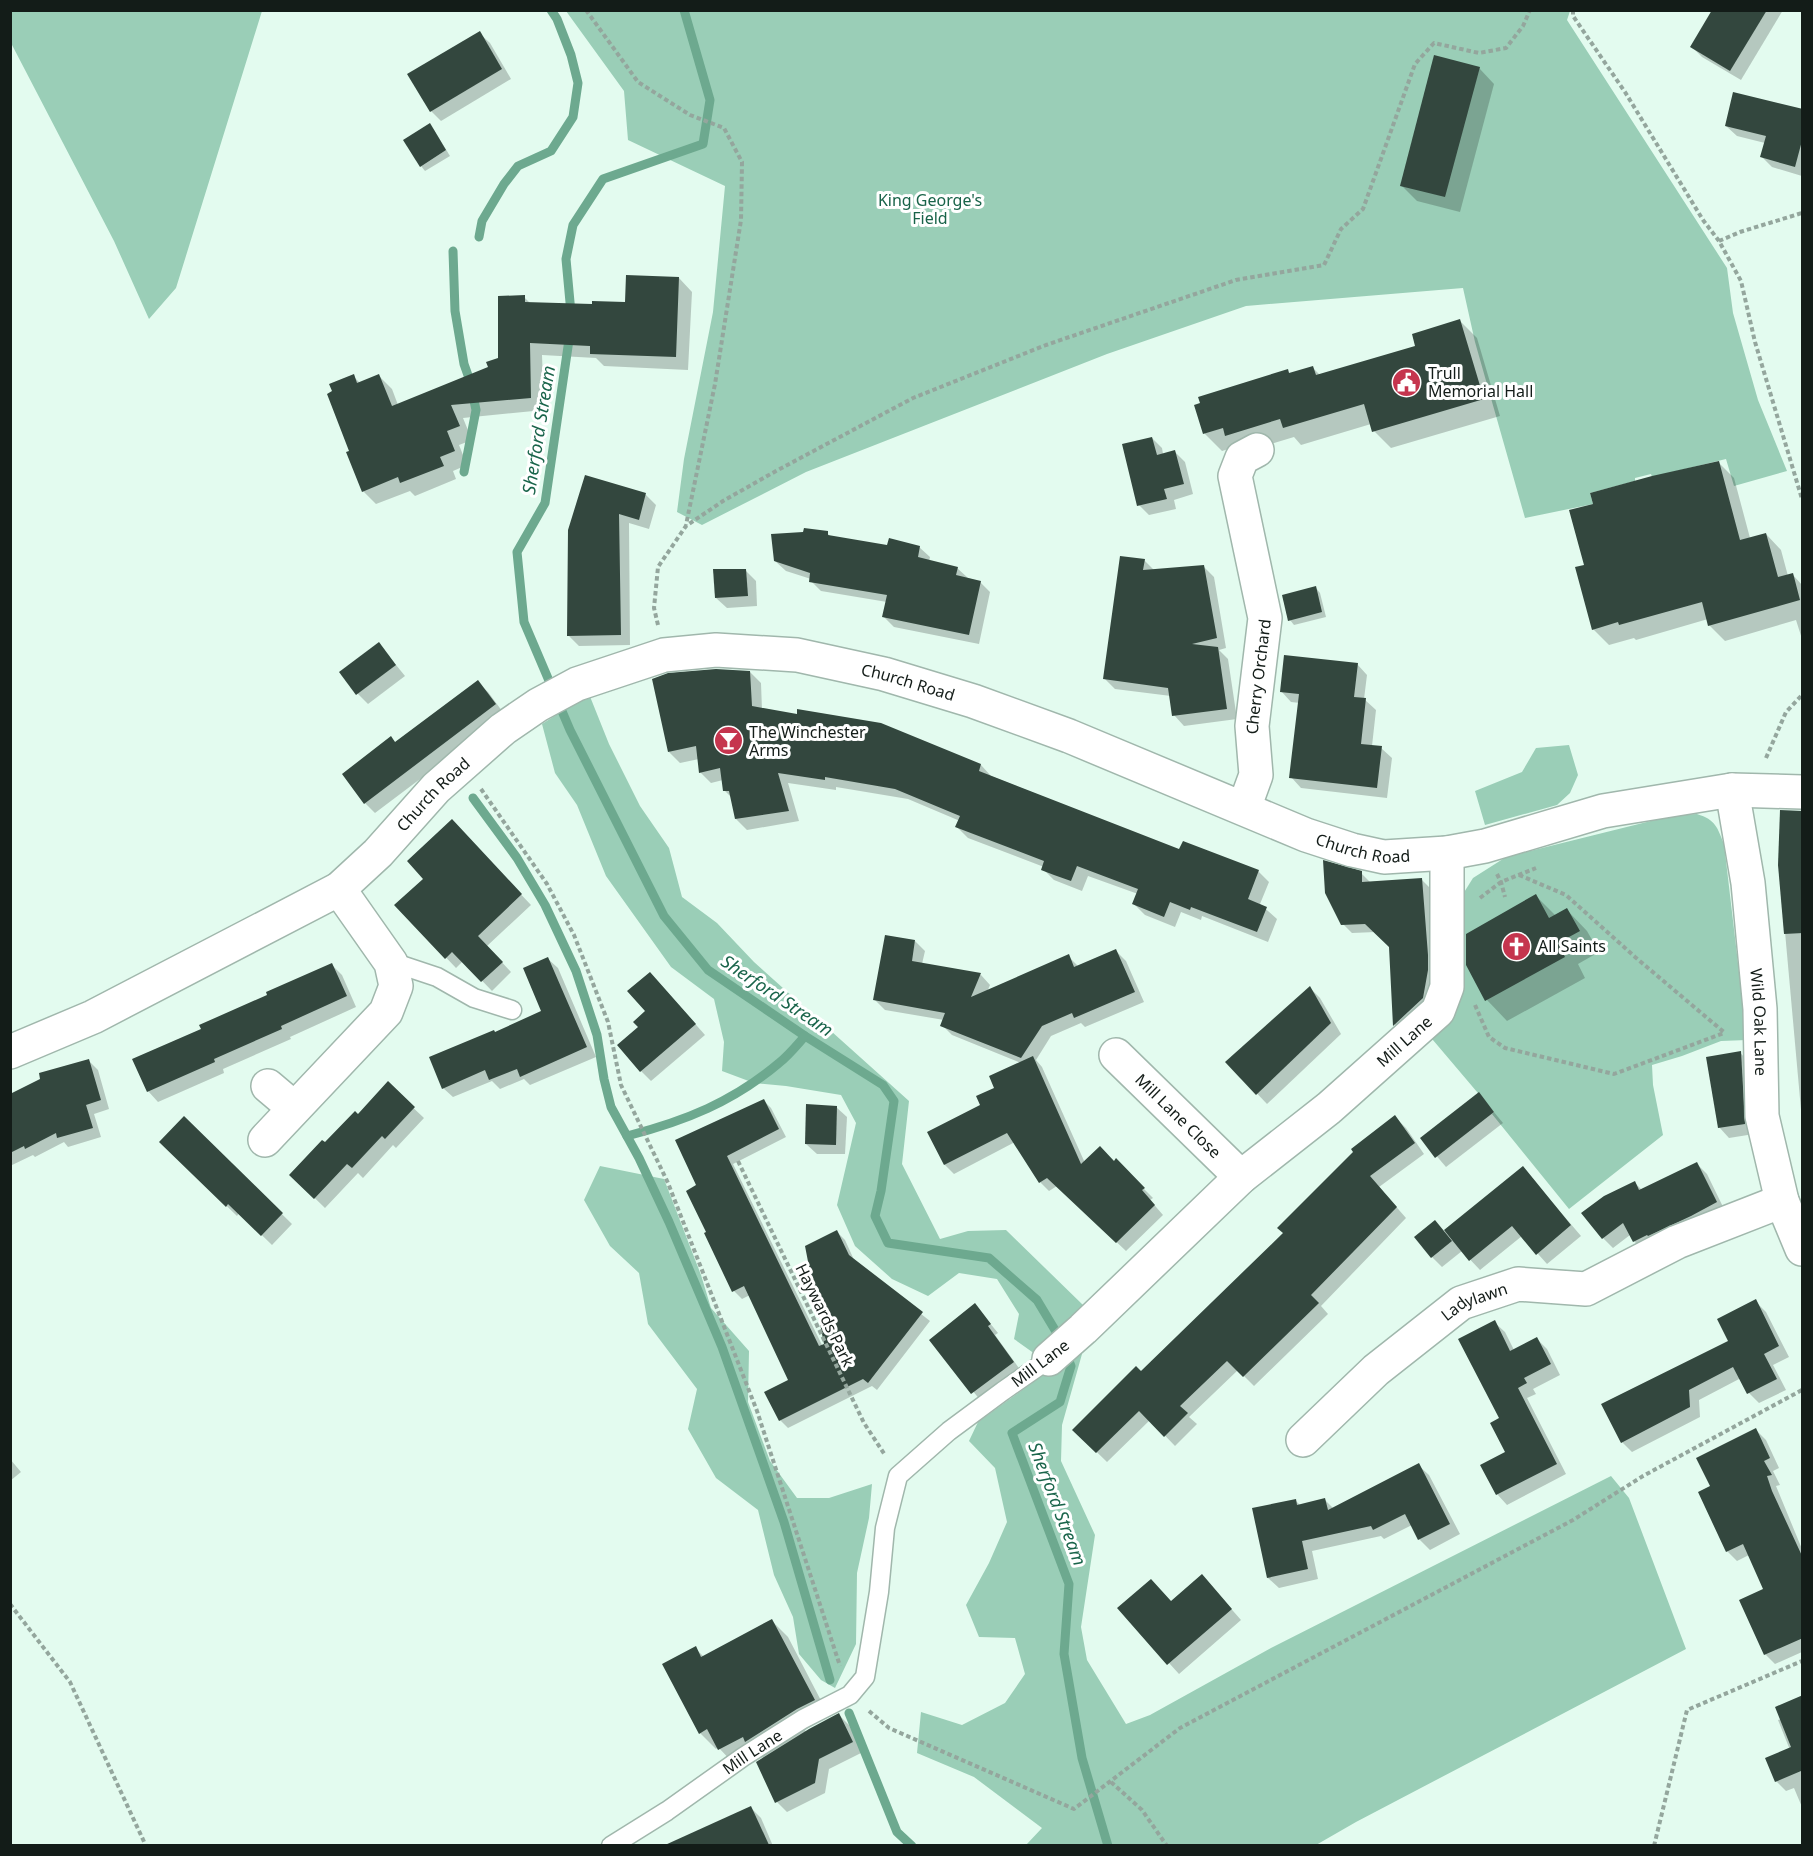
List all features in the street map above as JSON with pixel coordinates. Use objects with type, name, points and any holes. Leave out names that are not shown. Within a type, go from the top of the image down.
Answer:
[{"type":"street","name":"Cherry Orchard","points":[[1244,808],[1256,775],[1252,726],[1265,618],[1235,476],[1242,458],[1257,450]]},
{"type":"street","name":"Church Road","points":[[10,1052],[93,1017],[339,889],[378,853],[436,788],[503,729],[538,705],[577,684],[664,655],[716,650],[797,655],[884,674],[973,701],[1069,736],[1306,835],[1352,850],[1384,857],[1447,853],[1485,846],[1603,811],[1747,791],[1803,792]]},
{"type":"street","name":"Wild Oak Lane","points":[[1747,791],[1748,883],[1760,1009],[1762,1116],[1782,1201],[1803,1249]]},
{"type":"street","name":"Mill Lane","points":[[1049,1359],[1241,1177],[1329,1108],[1438,1011],[1447,987],[1447,853]]},
{"type":"street","points":[[265,1140],[386,1012],[396,986],[389,961],[339,889]]},
{"type":"street","name":"Mill Lane Close","points":[[1116,1055],[1241,1177]]},
{"type":"street","points":[[268,1086],[294,1108]]},
{"type":"street","name":"Ladylawn","points":[[1303,1440],[1376,1370],[1461,1303],[1518,1284],[1586,1289],[1677,1242],[1782,1201]]},
{"type":"lane","points":[[389,961],[437,977],[474,998],[512,1010]]},
{"type":"lane","name":"Mill Lane","points":[[898,1476],[949,1431],[1049,1359]]},
{"type":"lane","points":[[850,1695],[864,1677],[879,1592],[885,1528],[898,1476]]},
{"type":"lane","name":"Mill Lane","points":[[611,1845],[667,1811],[743,1757],[803,1719],[850,1695]]},
{"type":"path","points":[[586,10],[638,82],[690,115],[724,128],[742,162],[741,220],[715,384],[686,526]]},
{"type":"path","points":[[664,655],[654,608],[658,567],[686,526],[695,519],[776,471],[924,394],[1046,345],[1236,280],[1324,265],[1341,229],[1363,209],[1415,64],[1434,43],[1479,54],[1506,48],[1523,26],[1530,10]]},
{"type":"path","points":[[1573,10],[1573,16],[1625,92],[1703,220],[1719,241],[1741,281],[1755,342],[1803,499]]},
{"type":"path","points":[[1719,241],[1740,232],[1803,213]]},
{"type":"path","points":[[1747,791],[1766,760],[1786,712],[1803,695]]},
{"type":"path","points":[[469,759],[479,777],[478,785],[547,884],[574,935],[608,1022],[621,1085],[672,1193],[757,1411],[850,1695],[889,1728],[1074,1809],[1180,1728],[1573,1520],[1643,1476],[1803,1390]]},
{"type":"path","points":[[1518,875],[1566,895],[1728,1036],[1760,1039]]},
{"type":"path","points":[[1473,903],[1501,882]]},
{"type":"path","points":[[1472,995],[1489,1037],[1505,1048],[1614,1074],[1724,1033]]},
{"type":"path","name":"Haywards Park","points":[[738,1161],[864,1423],[898,1476]]},
{"type":"path","points":[[10,1604],[70,1682],[146,1845]]},
{"type":"path","points":[[1654,1845],[1687,1710],[1803,1661]]},
{"type":"path","points":[[1111,1782],[1142,1810],[1167,1845]]},
{"type":"green space","points":[[11,10],[262,11],[176,288],[149,319],[114,241],[11,43]]},
{"type":"green space","name":"King George's Field","points":[[566,11],[1570,11],[1567,20],[1727,268],[1733,313],[1758,400],[1787,471],[1734,486],[1726,459],[1652,477],[1651,474],[1635,478],[1635,481],[1590,493],[1593,504],[1525,518],[1475,342],[1463,288],[1246,306],[1107,354],[806,472],[702,525],[677,512],[684,459],[713,312],[725,186],[628,140],[624,91]]},
{"type":"green space","points":[[589,694],[609,744],[640,806],[669,848],[682,897],[717,923],[754,962],[909,1101],[902,1164],[940,1239],[968,1231],[1006,1230],[1083,1305],[1082,1354],[1062,1425],[1061,1461],[1095,1535],[1081,1627],[1087,1660],[1126,1724],[1150,1715],[1271,1648],[1611,1476],[1629,1498],[1686,1649],[1316,1845],[1026,1845],[1042,1828],[974,1777],[917,1753],[921,1712],[962,1725],[1005,1703],[1025,1674],[1015,1638],[979,1637],[966,1605],[989,1563],[1007,1522],[995,1468],[969,1441],[978,1422],[1032,1383],[1035,1354],[1014,1339],[1019,1314],[997,1279],[959,1273],[928,1296],[892,1279],[855,1246],[837,1205],[856,1123],[841,1095],[754,1083],[722,1071],[724,1042],[714,999],[671,967],[606,876],[577,805],[555,773],[542,724]]},
{"type":"green space","points":[[1569,745],[1578,775],[1570,793],[1557,805],[1485,825],[1475,791],[1522,772],[1536,748]]},
{"type":"green space","points":[[1697,814],[1715,825],[1724,844],[1747,1040],[1721,1041],[1652,1065],[1653,1085],[1663,1135],[1569,1209],[1492,1114],[1494,1112],[1427,1033],[1458,902],[1473,878],[1506,857],[1675,815]]},
{"type":"green space","points":[[600,1166],[664,1179],[701,1275],[711,1308],[749,1351],[748,1402],[770,1461],[797,1498],[829,1498],[872,1484],[869,1518],[857,1573],[856,1644],[835,1688],[821,1680],[799,1654],[793,1617],[774,1575],[758,1510],[716,1478],[688,1429],[697,1389],[648,1324],[639,1273],[610,1246],[584,1200]]},
{"type":"building","points":[[1712,10],[1767,10],[1730,71],[1690,47]]},
{"type":"building","points":[[480,31],[502,69],[430,112],[407,74]]},
{"type":"building","points":[[1434,55],[1480,67],[1445,197],[1400,186]]},
{"type":"building","points":[[1733,92],[1803,109],[1803,137],[1795,167],[1760,157],[1766,136],[1725,126]]},
{"type":"building","points":[[430,123],[446,150],[420,167],[403,140]]},
{"type":"building","points":[[626,275],[679,277],[676,357],[590,354],[590,346],[530,343],[531,398],[451,405],[460,426],[447,431],[455,451],[440,457],[444,466],[400,483],[398,477],[362,492],[327,394],[332,391],[329,384],[354,374],[357,383],[379,374],[392,406],[488,367],[486,362],[498,358],[498,296],[525,295],[525,302],[592,304],[592,301],[625,302]]},
{"type":"building","points":[[1460,319],[1484,399],[1372,432],[1364,404],[1283,428],[1280,419],[1225,436],[1223,428],[1203,434],[1194,405],[1200,403],[1198,397],[1288,369],[1289,373],[1313,366],[1316,375],[1415,346],[1412,334]]},
{"type":"building","points":[[1152,437],[1157,455],[1175,450],[1184,484],[1164,489],[1167,499],[1137,506],[1122,444]]},
{"type":"building","points":[[1719,461],[1740,540],[1766,533],[1778,577],[1793,573],[1800,600],[1708,626],[1702,602],[1619,625],[1618,622],[1592,630],[1575,567],[1584,565],[1569,510],[1593,504],[1590,493]]},
{"type":"building","points":[[585,475],[646,493],[639,520],[619,514],[621,635],[567,636],[568,530]]},
{"type":"building","points":[[804,528],[828,531],[828,535],[887,545],[889,538],[920,546],[918,557],[958,567],[956,575],[981,581],[969,635],[882,617],[887,595],[809,582],[810,573],[774,561],[771,534],[803,532]]},
{"type":"building","points":[[1120,556],[1145,559],[1143,570],[1204,565],[1217,638],[1192,644],[1218,647],[1227,709],[1172,716],[1168,688],[1103,679]]},
{"type":"building","points":[[713,569],[746,569],[748,596],[715,598]]},
{"type":"building","points":[[1316,586],[1322,612],[1288,621],[1282,595]]},
{"type":"building","points":[[379,642],[396,665],[356,695],[339,672]]},
{"type":"building","points":[[1284,655],[1358,663],[1354,697],[1366,698],[1361,744],[1382,746],[1377,788],[1289,778],[1299,694],[1280,692]]},
{"type":"building","points":[[716,669],[750,671],[752,706],[797,714],[797,709],[881,723],[981,764],[979,771],[1179,849],[1183,841],[1259,870],[1248,899],[1267,907],[1257,932],[1191,907],[1190,910],[1170,902],[1164,917],[1132,904],[1138,889],[1077,866],[1071,881],[1041,870],[1044,861],[955,827],[960,816],[895,789],[825,777],[825,780],[778,773],[789,811],[735,819],[729,791],[723,791],[720,768],[699,773],[696,746],[668,752],[652,679],[668,673]]},
{"type":"building","points":[[478,680],[496,704],[364,804],[342,774],[391,736],[395,742]]},
{"type":"building","points":[[1780,810],[1803,811],[1803,933],[1784,934],[1778,865]]},
{"type":"building","points":[[452,819],[522,894],[478,936],[503,962],[481,982],[452,952],[445,959],[394,905],[423,879],[407,861]]},
{"type":"building","points":[[1323,860],[1362,871],[1362,882],[1422,878],[1428,955],[1423,998],[1393,1026],[1389,947],[1365,924],[1341,925],[1325,893]]},
{"type":"building","name":"All Saints","points":[[1536,894],[1549,918],[1567,908],[1580,931],[1558,943],[1565,957],[1485,1001],[1466,965],[1466,934]]},
{"type":"building","points":[[885,935],[915,940],[912,961],[981,973],[971,997],[1069,954],[1074,967],[1116,949],[1135,992],[1074,1018],[1072,1013],[1042,1026],[1021,1058],[940,1026],[945,1013],[873,1000]]},
{"type":"building","points":[[548,957],[587,1047],[520,1077],[517,1069],[489,1080],[485,1070],[442,1089],[429,1057],[494,1030],[495,1032],[541,1011],[523,968]]},
{"type":"building","points":[[332,963],[347,996],[281,1026],[282,1029],[214,1059],[215,1062],[147,1092],[132,1059],[201,1029],[199,1025]]},
{"type":"building","points":[[650,972],[696,1024],[640,1072],[617,1045],[638,1027],[633,1022],[645,1011],[627,991]]},
{"type":"building","points":[[1310,986],[1331,1023],[1256,1095],[1225,1062]]},
{"type":"building","points":[[1741,1051],[1745,1124],[1718,1128],[1706,1057]]},
{"type":"building","points":[[1033,1056],[1081,1164],[1100,1146],[1114,1161],[1116,1158],[1145,1188],[1142,1190],[1155,1205],[1116,1243],[1047,1178],[1039,1183],[1007,1133],[944,1165],[927,1132],[980,1105],[976,1096],[994,1088],[989,1076]]},
{"type":"building","points":[[89,1059],[101,1100],[86,1105],[93,1128],[57,1138],[56,1133],[25,1149],[24,1146],[10,1153],[10,1094],[40,1079],[39,1073]]},
{"type":"building","points":[[388,1081],[415,1107],[385,1139],[382,1136],[352,1168],[347,1164],[314,1199],[289,1175],[322,1140],[325,1142],[355,1111],[358,1114]]},
{"type":"building","points":[[1479,1092],[1494,1112],[1435,1158],[1420,1138]]},
{"type":"building","points":[[764,1099],[779,1129],[727,1156],[819,1346],[824,1344],[805,1246],[837,1230],[849,1255],[923,1312],[868,1383],[863,1379],[779,1421],[764,1392],[788,1380],[744,1286],[732,1292],[704,1233],[706,1232],[686,1191],[696,1185],[675,1140]]},
{"type":"building","points":[[806,1104],[837,1106],[836,1145],[805,1144]]},
{"type":"building","points":[[1395,1115],[1415,1143],[1370,1176],[1397,1207],[1311,1295],[1319,1303],[1243,1377],[1227,1361],[1180,1406],[1188,1413],[1164,1437],[1139,1411],[1096,1453],[1072,1430],[1136,1366],[1141,1371],[1283,1233],[1277,1228],[1353,1152],[1351,1149]]},
{"type":"building","points":[[184,1116],[283,1213],[261,1236],[228,1204],[226,1207],[159,1142]]},
{"type":"building","points":[[1697,1162],[1717,1202],[1648,1236],[1633,1242],[1623,1223],[1602,1239],[1581,1213],[1604,1196],[1635,1181],[1639,1190]]},
{"type":"building","points":[[1523,1166],[1571,1225],[1536,1255],[1512,1226],[1469,1261],[1444,1230]]},
{"type":"building","points":[[1435,1220],[1452,1241],[1431,1258],[1414,1237]]},
{"type":"building","points":[[1756,1299],[1779,1346],[1764,1354],[1777,1379],[1747,1394],[1733,1367],[1689,1390],[1690,1407],[1621,1443],[1601,1404],[1728,1341],[1717,1319]]},
{"type":"building","points":[[975,1303],[991,1324],[988,1326],[1014,1362],[971,1394],[929,1340]]},
{"type":"building","points":[[1495,1320],[1510,1351],[1537,1337],[1551,1364],[1524,1378],[1527,1383],[1518,1388],[1557,1464],[1496,1495],[1480,1465],[1505,1452],[1490,1423],[1499,1418],[1458,1339]]},
{"type":"building","points":[[1756,1428],[1770,1458],[1764,1461],[1772,1475],[1767,1476],[1772,1491],[1803,1558],[1803,1638],[1764,1655],[1739,1600],[1763,1589],[1743,1544],[1726,1552],[1698,1492],[1710,1486],[1696,1458]]},
{"type":"building","points":[[1419,1463],[1450,1524],[1418,1540],[1405,1514],[1373,1530],[1371,1526],[1302,1541],[1308,1569],[1267,1578],[1252,1508],[1296,1499],[1297,1505],[1325,1498],[1328,1510]]},
{"type":"building","points":[[1202,1574],[1232,1609],[1167,1665],[1117,1608],[1151,1579],[1171,1601]]},
{"type":"building","points":[[772,1619],[815,1700],[745,1742],[743,1737],[718,1750],[707,1729],[699,1734],[662,1664],[696,1646],[701,1657]]},
{"type":"building","points":[[1803,1695],[1803,1772],[1775,1782],[1765,1758],[1791,1747],[1775,1707]]},
{"type":"building","points":[[839,1713],[853,1742],[819,1759],[815,1783],[775,1803],[756,1762]]},
{"type":"building","points":[[751,1806],[769,1845],[665,1845]]},
{"type":"waterway","points":[[479,237],[482,221],[504,184],[518,166],[551,151],[573,117],[578,83],[571,55],[557,19],[551,10]]},
{"type":"waterway","name":"Sherford Stream","points":[[571,313],[566,259],[573,225],[603,179],[703,144],[710,100],[684,10]]},
{"type":"waterway","points":[[453,251],[455,311],[464,364],[476,410],[464,472]]},
{"type":"waterway","name":"Sherford Stream","points":[[570,333],[545,503],[517,552],[524,622],[570,730],[664,916],[708,970],[805,1036],[883,1085],[894,1101],[881,1191],[875,1216],[888,1243],[989,1258],[1037,1300],[1061,1340]]},
{"type":"waterway","points":[[473,798],[517,858],[545,905],[576,971],[597,1035],[611,1107],[639,1158],[669,1222],[722,1347],[784,1522],[830,1680]]},
{"type":"waterway","points":[[627,1136],[669,1124],[708,1109],[744,1089],[779,1063],[805,1036]]},
{"type":"waterway","name":"Sherford Stream","points":[[1066,1353],[1071,1366],[1060,1402],[1012,1433],[1069,1584],[1064,1654],[1082,1758],[1108,1846]]},
{"type":"waterway","points":[[849,1713],[897,1832],[912,1846]]},
{"type":"place","name":"Trull Memorial Hall","points":[[1407,382]]},
{"type":"place","name":"The Winchester Arms","points":[[728,741]]},
{"type":"place","name":"All Saints","points":[[1517,946]]}]
